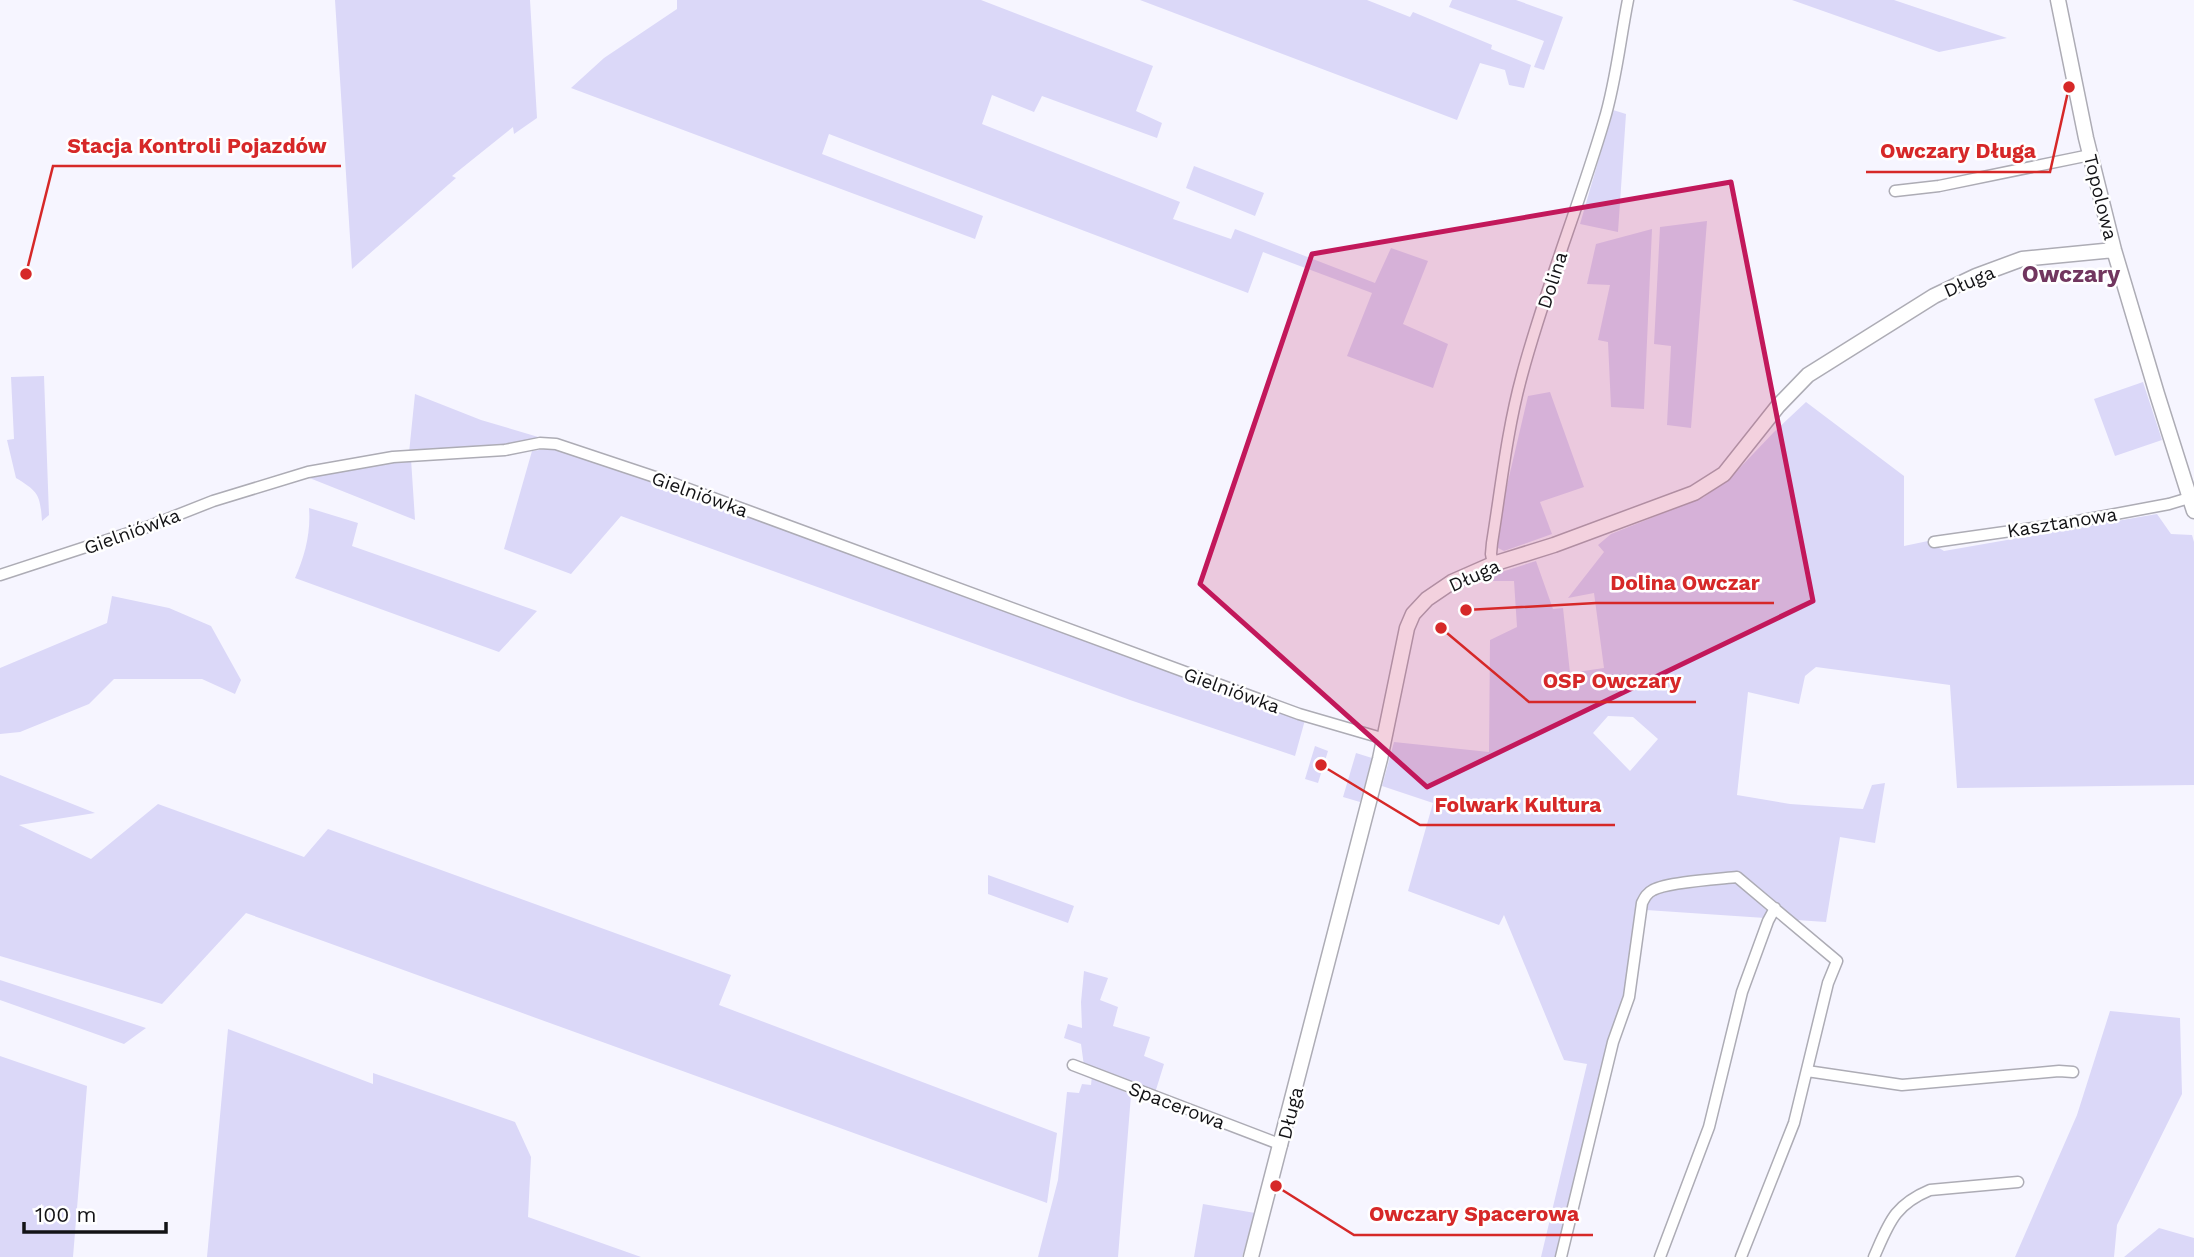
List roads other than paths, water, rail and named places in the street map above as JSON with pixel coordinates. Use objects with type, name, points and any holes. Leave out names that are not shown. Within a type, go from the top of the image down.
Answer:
[{"type":"street","name":"Dolina","points":[[1493,564],[1492,543],[1520,385],[1552,276],[1605,118],[1628,0]]},
{"type":"street","name":"Topolowa","points":[[2058,0],[2090,155],[2114,250],[2192,504]]},
{"type":"street","points":[[1895,191],[1939,186],[2090,155]]},
{"type":"street","name":"Długa","points":[[1251,1257],[1385,739],[1401,650],[1406,628],[1413,614],[1427,599],[1452,582],[1493,564],[1554,545],[1694,493],[1724,474],[1778,406],[1808,375],[1934,296],[1976,276],[2022,259],[2114,250]]},
{"type":"street","name":"Gielniówka","points":[[0,575],[147,527],[213,501],[307,472],[393,457],[505,450],[540,443],[556,444],[667,481],[1298,715],[1385,739]]},
{"type":"street","name":"Kasztanowa","points":[[1934,542],[2067,523],[2169,504],[2192,504]]},
{"type":"street","points":[[1561,1257],[1613,1042],[1629,997],[1642,902],[1654,889],[1667,885],[1737,877],[1837,961],[1828,983],[1794,1123],[1741,1257]]},
{"type":"street","points":[[1660,1257],[1709,1127],[1739,1002],[1768,920],[1775,908]]},
{"type":"street","name":"Spacerowa","points":[[1073,1065],[1282,1144]]},
{"type":"street","points":[[1807,1071],[1902,1085],[2059,1070],[2073,1072]]},
{"type":"street","points":[[1874,1257],[1894,1214],[1922,1194],[1930,1190],[2018,1182]]},
{"type":"place","name":"Owczary Długa","points":[[2069,87]]},
{"type":"place","name":"Stacja Kontroli Pojazdów","points":[[26,274]]},
{"type":"place","name":"Dolina Owczar","points":[[1466,610]]},
{"type":"place","name":"OSP Owczary","points":[[1441,628]]},
{"type":"place","name":"Folwark Kultura","points":[[1321,765]]},
{"type":"place","name":"Owczary Spacerowa","points":[[1276,1186]]},
{"type":"district","name":"Owczary","points":[[2071,274]]}]
